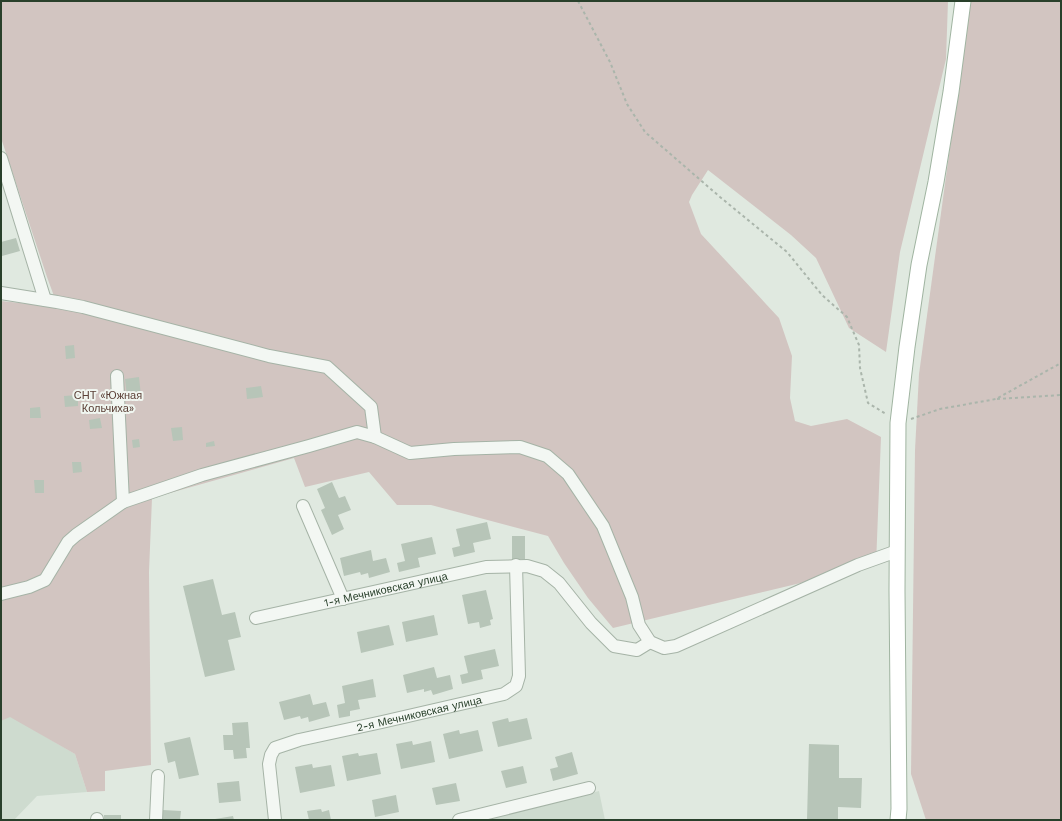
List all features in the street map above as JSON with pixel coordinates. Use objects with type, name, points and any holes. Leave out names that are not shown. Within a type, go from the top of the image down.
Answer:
[{"type":"main road","points":[[898,820],[897,551],[899,420],[907,347],[919,265],[936,182],[951,92],[963,1]]},
{"type":"street","points":[[1,158],[51,301]]},
{"type":"street","points":[[1,293],[83,307],[270,356],[327,367],[371,407],[375,437]]},
{"type":"street","points":[[117,376],[123,502]]},
{"type":"street","points":[[1,594],[29,587],[45,580],[68,542],[123,502],[202,475],[357,432],[375,437],[410,452],[520,447],[547,456],[568,474],[604,526],[632,597],[639,625],[650,642],[664,648],[676,646],[858,565],[897,551]]},
{"type":"street","points":[[303,506],[343,599]]},
{"type":"street","name":"1-я Мечниковская улица","points":[[256,618],[486,568],[516,565],[527,566],[544,571],[559,582],[591,623],[614,646],[637,650],[650,642]]},
{"type":"street","name":"2-я Мечниковская улица","points":[[275,820],[269,764],[271,754],[275,748],[299,740],[504,694],[516,686],[519,676],[516,565]]},
{"type":"street","points":[[156,820],[158,776]]},
{"type":"street","points":[[459,820],[589,788]]},
{"type":"path","points":[[578,1],[610,62],[626,104],[645,132],[720,197],[787,252],[822,295],[847,317],[859,345],[860,368],[868,403],[899,420],[940,409],[996,399],[1061,395]]},
{"type":"path","points":[[996,399],[1061,363]]},
{"type":"shaded area","points":[[10,716],[75,754],[87,792],[37,796],[14,820],[1,820],[1,721]]},
{"type":"shaded area","points":[[599,791],[605,820],[485,820]]},
{"type":"green space","name":"СНТ «Южная Кольчиха»","points":[[1,1],[948,1],[946,59],[900,252],[886,352],[849,328],[816,258],[791,235],[708,170],[689,202],[701,234],[779,318],[792,356],[790,398],[795,421],[811,426],[847,419],[881,437],[876,565],[613,628],[588,598],[548,536],[431,505],[397,505],[369,472],[305,487],[294,458],[152,498],[149,572],[151,765],[105,771],[105,791],[87,792],[75,754],[10,717],[1,721],[1,301],[58,307],[1,138]]},
{"type":"green space","points":[[970,1],[1061,1],[1061,820],[926,820],[911,774],[915,450],[919,374]]},
{"type":"building","points":[[16,238],[20,251],[2,256],[1,242]]},
{"type":"building","points":[[74,345],[75,358],[66,359],[65,346]]},
{"type":"building","points":[[139,377],[141,396],[127,397],[125,379]]},
{"type":"building","points":[[261,386],[263,397],[247,399],[246,388]]},
{"type":"building","points":[[78,395],[78,406],[65,407],[64,396]]},
{"type":"building","points":[[40,407],[41,418],[30,418],[30,408]]},
{"type":"building","points":[[100,418],[102,428],[90,429],[89,420]]},
{"type":"building","points":[[182,427],[183,440],[173,441],[171,428]]},
{"type":"building","points":[[139,439],[140,447],[133,448],[132,440]]},
{"type":"building","points":[[214,441],[215,446],[206,447],[206,443]]},
{"type":"building","points":[[72,462],[81,462],[82,472],[73,473]]},
{"type":"building","points":[[34,480],[44,480],[44,493],[35,493]]},
{"type":"building","points":[[332,482],[339,498],[345,496],[351,510],[338,515],[344,529],[332,535],[321,510],[325,508],[317,489]]},
{"type":"building","points":[[487,522],[491,539],[473,543],[475,552],[454,557],[452,548],[460,546],[456,529]]},
{"type":"building","points":[[512,536],[525,536],[525,559],[512,559]]},
{"type":"building","points":[[432,537],[436,554],[418,558],[420,567],[399,572],[397,563],[405,561],[401,544]]},
{"type":"building","points":[[371,550],[373,561],[386,558],[390,572],[369,578],[368,573],[361,575],[360,572],[344,576],[340,558]]},
{"type":"building","points":[[213,579],[222,615],[235,612],[241,637],[228,640],[235,670],[205,677],[183,586]]},
{"type":"building","points":[[486,590],[493,619],[490,620],[491,625],[480,628],[479,622],[468,624],[462,595]]},
{"type":"building","points":[[434,615],[438,635],[406,642],[402,622]]},
{"type":"building","points":[[389,625],[394,645],[361,653],[357,632]]},
{"type":"building","points":[[495,649],[499,666],[481,670],[483,679],[462,684],[460,675],[468,673],[464,656]]},
{"type":"building","points":[[434,667],[437,678],[450,675],[453,689],[433,695],[431,690],[424,692],[424,689],[407,693],[403,675]]},
{"type":"building","points":[[373,679],[376,697],[358,700],[360,709],[350,711],[350,716],[339,718],[337,705],[345,703],[342,686]]},
{"type":"building","points":[[310,694],[313,705],[326,702],[330,716],[309,722],[308,717],[301,719],[300,716],[284,720],[279,702]]},
{"type":"building","points":[[508,718],[509,722],[527,718],[532,739],[498,747],[492,722]]},
{"type":"building","points":[[248,722],[250,748],[246,748],[247,758],[234,759],[233,750],[224,750],[223,735],[233,735],[232,723]]},
{"type":"building","points":[[459,730],[460,734],[478,730],[483,751],[449,759],[443,734]]},
{"type":"building","points":[[190,737],[199,775],[179,779],[175,761],[168,763],[164,743]]},
{"type":"building","points":[[412,741],[413,745],[431,741],[435,762],[401,769],[396,744]]},
{"type":"building","points":[[809,744],[839,745],[839,778],[862,778],[861,808],[838,807],[838,820],[807,820]]},
{"type":"building","points":[[572,752],[578,774],[553,781],[550,769],[558,767],[555,757]]},
{"type":"building","points":[[358,753],[359,756],[377,753],[381,774],[347,781],[342,756]]},
{"type":"building","points":[[312,764],[313,768],[331,765],[335,786],[300,793],[295,767]]},
{"type":"building","points":[[523,766],[527,783],[506,788],[501,771]]},
{"type":"building","points":[[239,781],[241,801],[219,803],[217,783]]},
{"type":"building","points":[[456,783],[460,801],[436,805],[432,788]]},
{"type":"building","points":[[396,795],[399,812],[375,817],[372,800]]},
{"type":"building","points":[[321,809],[322,812],[329,810],[331,820],[309,820],[307,811]]},
{"type":"building","points":[[163,810],[181,811],[180,820],[163,820]]},
{"type":"building","points":[[104,815],[121,815],[121,820],[104,820]]},
{"type":"building","points":[[233,816],[234,820],[215,820],[215,819]]}]
